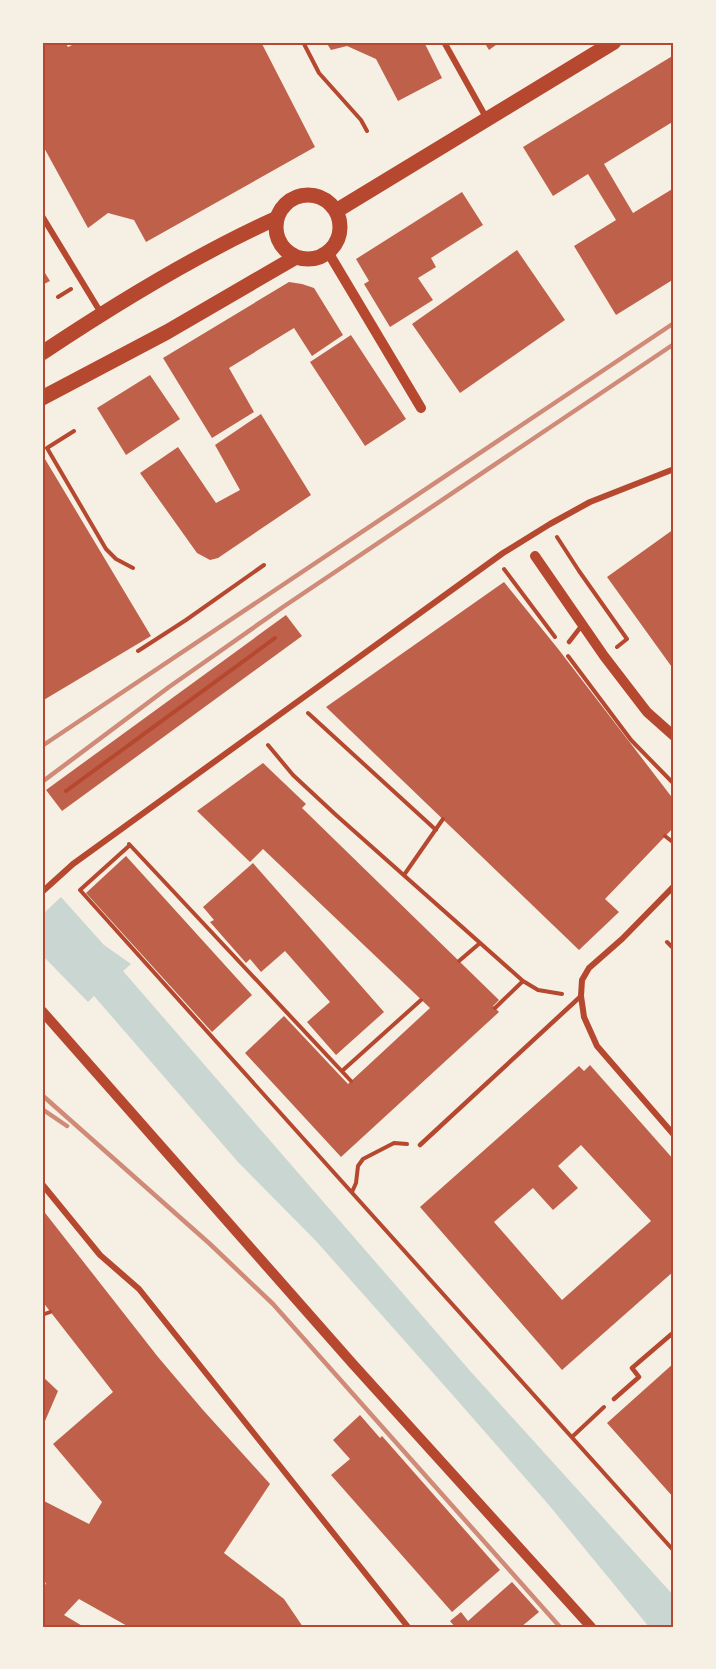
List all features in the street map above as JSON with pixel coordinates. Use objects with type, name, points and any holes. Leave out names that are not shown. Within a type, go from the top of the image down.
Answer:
[{"type":"main road","points":[[336,211],[614,42]]},
{"type":"main road","points":[[304,195],[312,195],[326,200],[336,211],[339,218],[337,240],[322,256],[309,259],[296,257],[289,253],[279,241],[277,218],[291,200],[304,195]]},
{"type":"main road","points":[[42,353],[102,314],[240,234],[277,218]]},
{"type":"main road","points":[[42,398],[167,332],[296,257]]},
{"type":"street","points":[[444,42],[487,119]]},
{"type":"street","points":[[42,216],[102,314]]},
{"type":"street","points":[[328,252],[421,408]]},
{"type":"street","points":[[42,892],[74,864],[496,559],[550,524],[590,502],[674,469]]},
{"type":"street","points":[[535,556],[604,656],[647,712],[674,736]]},
{"type":"street","points":[[674,886],[630,931],[589,968],[582,980],[581,996],[584,1017],[597,1046],[674,1134]]},
{"type":"street","points":[[42,1011],[352,1363],[591,1627]]},
{"type":"street","points":[[42,1184],[100,1256],[139,1289],[408,1627]]},
{"type":"lane","points":[[569,642],[583,624]]},
{"type":"lane","points":[[420,1145],[581,996]]},
{"type":"lane","points":[[614,1399],[639,1377],[632,1368],[674,1332]]},
{"type":"path","points":[[303,42],[319,73],[361,120],[367,131]]},
{"type":"path","points":[[74,431],[47,448],[106,549],[116,559],[133,568]]},
{"type":"path","points":[[550,524],[579,571],[627,639],[604,656]]},
{"type":"path","points":[[496,559],[560,645]]},
{"type":"path","points":[[138,651],[264,565]]},
{"type":"path","points":[[66,791],[275,638]]},
{"type":"path","points":[[567,654],[631,740],[674,783]]},
{"type":"path","points":[[298,703],[436,830]]},
{"type":"path","points":[[268,745],[293,775],[523,981],[538,990],[581,996]]},
{"type":"path","points":[[404,875],[443,819]]},
{"type":"path","points":[[118,832],[226,944],[351,1081]]},
{"type":"path","points":[[665,836],[674,843]]},
{"type":"path","points":[[130,845],[80,890],[674,1551]]},
{"type":"path","points":[[667,942],[674,949]]},
{"type":"path","points":[[459,962],[480,943]]},
{"type":"path","points":[[495,1008],[523,981]]},
{"type":"path","points":[[342,1071],[421,1000]]},
{"type":"path","points":[[352,1192],[356,1183],[358,1166],[363,1159],[394,1143],[420,1145]]},
{"type":"path","points":[[42,1315],[50,1312]]},
{"type":"path","points":[[572,1437],[604,1408]]},
{"type":"shaded area","points":[[61,897],[104,945],[131,964],[123,971],[471,1372],[674,1596],[674,1627],[649,1627],[548,1504],[316,1241],[238,1162],[94,996],[88,1002],[42,955],[42,915]]},
{"type":"building","points":[[42,42],[65,42],[68,47],[78,42],[261,42],[315,147],[146,242],[134,220],[108,213],[88,228],[42,144]]},
{"type":"building","points":[[326,42],[424,42],[442,78],[398,101],[376,59],[347,46],[331,50]]},
{"type":"building","points":[[484,42],[500,42],[489,50]]},
{"type":"building","points":[[674,55],[674,121],[604,164],[633,213],[674,188],[674,279],[616,315],[574,246],[616,220],[588,174],[553,196],[523,147]]},
{"type":"building","points":[[462,192],[483,225],[431,258],[436,267],[418,278],[433,300],[390,327],[364,284],[369,281],[356,259]]},
{"type":"building","points":[[517,250],[565,320],[460,393],[412,324]]},
{"type":"building","points":[[42,268],[50,281],[42,285]]},
{"type":"building","points":[[289,282],[314,288],[343,335],[312,356],[294,328],[229,368],[254,412],[212,438],[163,358]]},
{"type":"building","points":[[351,335],[406,419],[365,446],[310,362]]},
{"type":"building","points":[[150,375],[180,419],[126,455],[97,408]]},
{"type":"building","points":[[261,414],[311,495],[218,558],[210,560],[197,553],[140,473],[178,447],[216,503],[240,490],[215,445]]},
{"type":"building","points":[[42,454],[151,636],[42,701]]},
{"type":"building","points":[[674,529],[674,670],[607,577]]},
{"type":"building","points":[[504,582],[674,800],[674,827],[605,899],[619,912],[579,950],[326,707]]},
{"type":"building","points":[[286,615],[302,636],[62,811],[46,790]]},
{"type":"building","points":[[263,763],[306,804],[302,808],[499,1000],[493,1006],[499,1012],[341,1157],[245,1053],[284,1016],[348,1084],[430,1008],[263,849],[250,862],[197,811]]},
{"type":"building","points":[[126,856],[252,995],[212,1032],[86,893]]},
{"type":"building","points":[[253,863],[384,1012],[336,1055],[307,1022],[330,1002],[285,951],[261,972],[250,959],[246,963],[210,922],[214,920],[203,907]]},
{"type":"building","points":[[590,1065],[674,1160],[674,1271],[562,1370],[420,1207],[579,1066],[584,1071]],"holes":[[[581,1145],[651,1221],[562,1300],[494,1222],[533,1188],[553,1210],[578,1188],[558,1166]]]},
{"type":"building","points":[[42,1209],[158,1357],[270,1484],[224,1553],[284,1599],[303,1627],[129,1627],[79,1599],[64,1615],[84,1627],[42,1627],[42,1591],[46,1583],[42,1581],[42,1500],[89,1524],[102,1502],[53,1444],[113,1392],[42,1301]]},
{"type":"building","points":[[674,1363],[674,1498],[607,1423]]},
{"type":"building","points":[[42,1376],[58,1391],[42,1428]]},
{"type":"building","points":[[360,1415],[380,1438],[382,1436],[500,1570],[452,1612],[331,1475],[350,1459],[333,1440]]},
{"type":"building","points":[[512,1582],[539,1612],[521,1627],[455,1627],[450,1621],[461,1612],[468,1621]]},
{"type":"railway","points":[[42,746],[674,323]]},
{"type":"railway","points":[[42,782],[169,687],[283,607],[674,344]]},
{"type":"railway","points":[[42,1095],[210,1244],[273,1304],[560,1627]]},
{"type":"railway","points":[[42,1109],[67,1126]]}]
